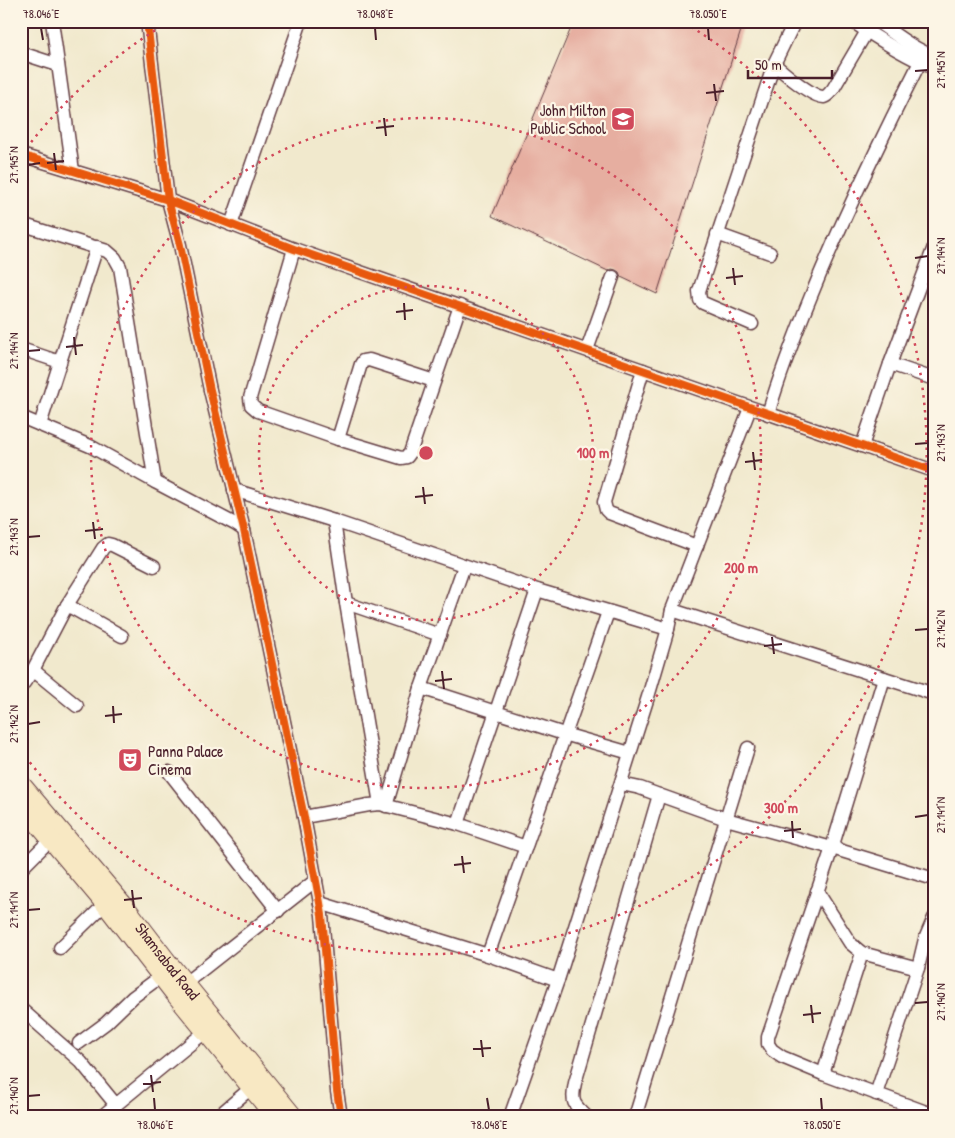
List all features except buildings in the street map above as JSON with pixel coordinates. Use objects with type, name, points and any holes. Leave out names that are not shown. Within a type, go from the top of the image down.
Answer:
[{"type":"main road","name":"Shamsabad Road","points":[[21,784],[128,910],[166,961],[179,988],[205,1032],[275,1117]]},
{"type":"main road","name":"Shamsabad Road","points":[[21,804],[105,904],[160,976],[179,988],[294,1117]]},
{"type":"street","points":[[52,21],[73,171]]},
{"type":"street","points":[[147,21],[168,200],[180,245],[210,390],[244,530],[316,880],[322,915],[337,1091],[341,1117]]},
{"type":"street","points":[[231,225],[301,21]]},
{"type":"street","points":[[752,324],[703,303],[700,300],[699,291],[774,64],[795,21]]},
{"type":"street","points":[[852,21],[920,62],[934,68]]},
{"type":"street","points":[[876,21],[915,47],[934,56]]},
{"type":"street","points":[[774,64],[812,94],[822,97],[833,89],[867,31]]},
{"type":"street","points":[[21,53],[58,65]]},
{"type":"street","points":[[768,414],[799,326],[833,243],[920,62]]},
{"type":"street","points":[[21,155],[168,200],[294,249],[934,471]]},
{"type":"street","points":[[21,224],[107,251],[115,258],[120,267],[154,482]]},
{"type":"street","points":[[717,234],[770,253]]},
{"type":"street","points":[[862,446],[934,246]]},
{"type":"street","points":[[40,425],[96,248]]},
{"type":"street","points":[[294,249],[250,398],[251,406],[258,411],[338,439],[401,458],[407,458],[460,306]]},
{"type":"street","points":[[587,350],[613,277]]},
{"type":"street","points":[[21,349],[60,362]]},
{"type":"street","points":[[338,439],[360,364],[363,361],[369,360],[434,381]]},
{"type":"street","points":[[890,364],[934,379]]},
{"type":"street","points":[[643,370],[604,507],[609,513],[697,546]]},
{"type":"street","points":[[510,1117],[558,980],[621,784],[668,629],[672,610],[750,408]]},
{"type":"street","points":[[21,417],[90,446],[244,530]]},
{"type":"street","points":[[234,490],[334,520],[537,590],[668,629]]},
{"type":"street","points":[[334,520],[346,603],[383,805]]},
{"type":"street","points":[[21,687],[33,670],[67,605],[108,544],[154,566]]},
{"type":"street","points":[[383,805],[421,688],[464,566]]},
{"type":"street","points":[[458,824],[537,590]]},
{"type":"street","points":[[346,603],[440,635]]},
{"type":"street","points":[[67,605],[122,636]]},
{"type":"street","points":[[672,610],[934,694]]},
{"type":"street","points":[[488,955],[608,612]]},
{"type":"street","points":[[33,670],[77,706]]},
{"type":"street","points":[[884,678],[832,848],[768,1037],[768,1044],[772,1050],[782,1057],[934,1115]]},
{"type":"street","points":[[421,688],[630,753]]},
{"type":"street","points":[[635,1117],[748,748]]},
{"type":"street","points":[[169,772],[278,912]]},
{"type":"street","points":[[621,784],[640,788],[726,819],[832,848],[934,879]]},
{"type":"street","points":[[587,1117],[573,1102],[575,1083],[659,795]]},
{"type":"street","points":[[304,817],[369,805],[383,805],[458,824],[526,847]]},
{"type":"street","points":[[21,869],[51,839]]},
{"type":"street","points":[[179,988],[278,912],[316,880]]},
{"type":"street","points":[[817,891],[850,943],[862,953],[918,968]]},
{"type":"street","points":[[320,903],[488,955],[558,980]]},
{"type":"street","points":[[60,948],[105,904]]},
{"type":"street","points":[[876,1094],[918,968],[925,939],[934,918]]},
{"type":"street","points":[[823,1074],[862,953]]},
{"type":"street","points":[[79,1043],[106,1023],[133,997],[160,976]]},
{"type":"street","points":[[21,1009],[81,1062],[116,1105]]},
{"type":"street","points":[[102,1117],[205,1032]]},
{"type":"street","points":[[217,1117],[251,1088]]},
{"type":"cycle path","points":[[147,21],[168,200],[180,245],[210,390],[244,530],[320,903],[341,1117]]},
{"type":"cycle path","points":[[21,155],[168,200],[294,249],[934,471]]},
{"type":"place","name":"John Milton Public School","points":[[623,119]]},
{"type":"place","name":"Panna Palace Cinema","points":[[130,760]]}]
